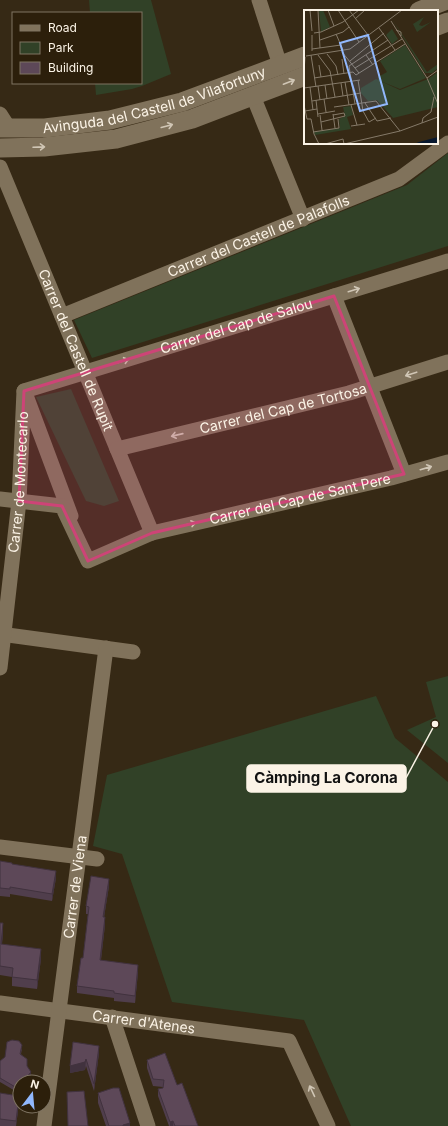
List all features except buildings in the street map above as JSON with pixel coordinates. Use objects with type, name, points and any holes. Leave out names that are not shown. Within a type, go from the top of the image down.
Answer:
[{"type":"street","points":[[259,0],[280,65]]},
{"type":"street","points":[[421,10],[445,0]]},
{"type":"street","points":[[438,26],[448,22]]},
{"type":"street","name":"Avinguda del Castell de Vilafortuny","points":[[3,123],[45,128],[110,120],[182,102],[304,56]]},
{"type":"street","name":"Avinguda del Castell de Vilafortuny","points":[[0,148],[44,147],[116,139],[192,119],[304,76]]},
{"type":"street","points":[[252,96],[303,219]]},
{"type":"street","name":"Carrer del Castell de Palafolls","points":[[62,316],[400,179],[448,143]]},
{"type":"street","name":"Carrer del Castell de Rupit","points":[[0,167],[152,533]]},
{"type":"street","name":"Carrer del Cap de Salou","points":[[24,391],[448,261]]},
{"type":"street","points":[[334,296],[404,474]]},
{"type":"street","name":"Carrer del Cap de Tortosa","points":[[117,449],[349,394],[448,362]]},
{"type":"street","points":[[24,391],[88,561]]},
{"type":"street","name":"Carrer de Montecarlo","points":[[0,668],[2,634],[19,501],[24,391]]},
{"type":"street","name":"Carrer del Cap de Sant Pere","points":[[88,561],[152,533],[404,474],[448,462]]},
{"type":"street","points":[[0,499],[62,506],[88,561]]},
{"type":"street","points":[[2,634],[133,652]]},
{"type":"street","name":"Carrer de Viena","points":[[44,1126],[106,648]]},
{"type":"street","points":[[0,847],[97,859]]},
{"type":"street","name":"Carrer d'Atenes","points":[[0,1003],[289,1041],[328,1126]]},
{"type":"street","points":[[112,1017],[148,1126]]},
{"type":"highlighted area","points":[[334,296],[404,474],[152,533],[88,561],[62,506],[19,501],[24,391]]},
{"type":"green space","points":[[89,0],[151,0],[171,74],[132,89],[96,95],[95,84],[142,84],[142,12],[90,12]]},
{"type":"green space","points":[[448,153],[448,246],[92,358],[74,320],[407,185]]},
{"type":"green space","points":[[71,389],[119,501],[104,506],[86,501],[36,397]]},
{"type":"green space","points":[[448,676],[448,763],[407,730],[436,717],[426,682]]},
{"type":"green space","points":[[376,696],[395,738],[448,782],[448,1126],[351,1126],[304,1020],[172,1002],[122,854],[93,846],[107,775]]},
{"type":"place","name":"Càmping La Corona","points":[[435,724]]}]
